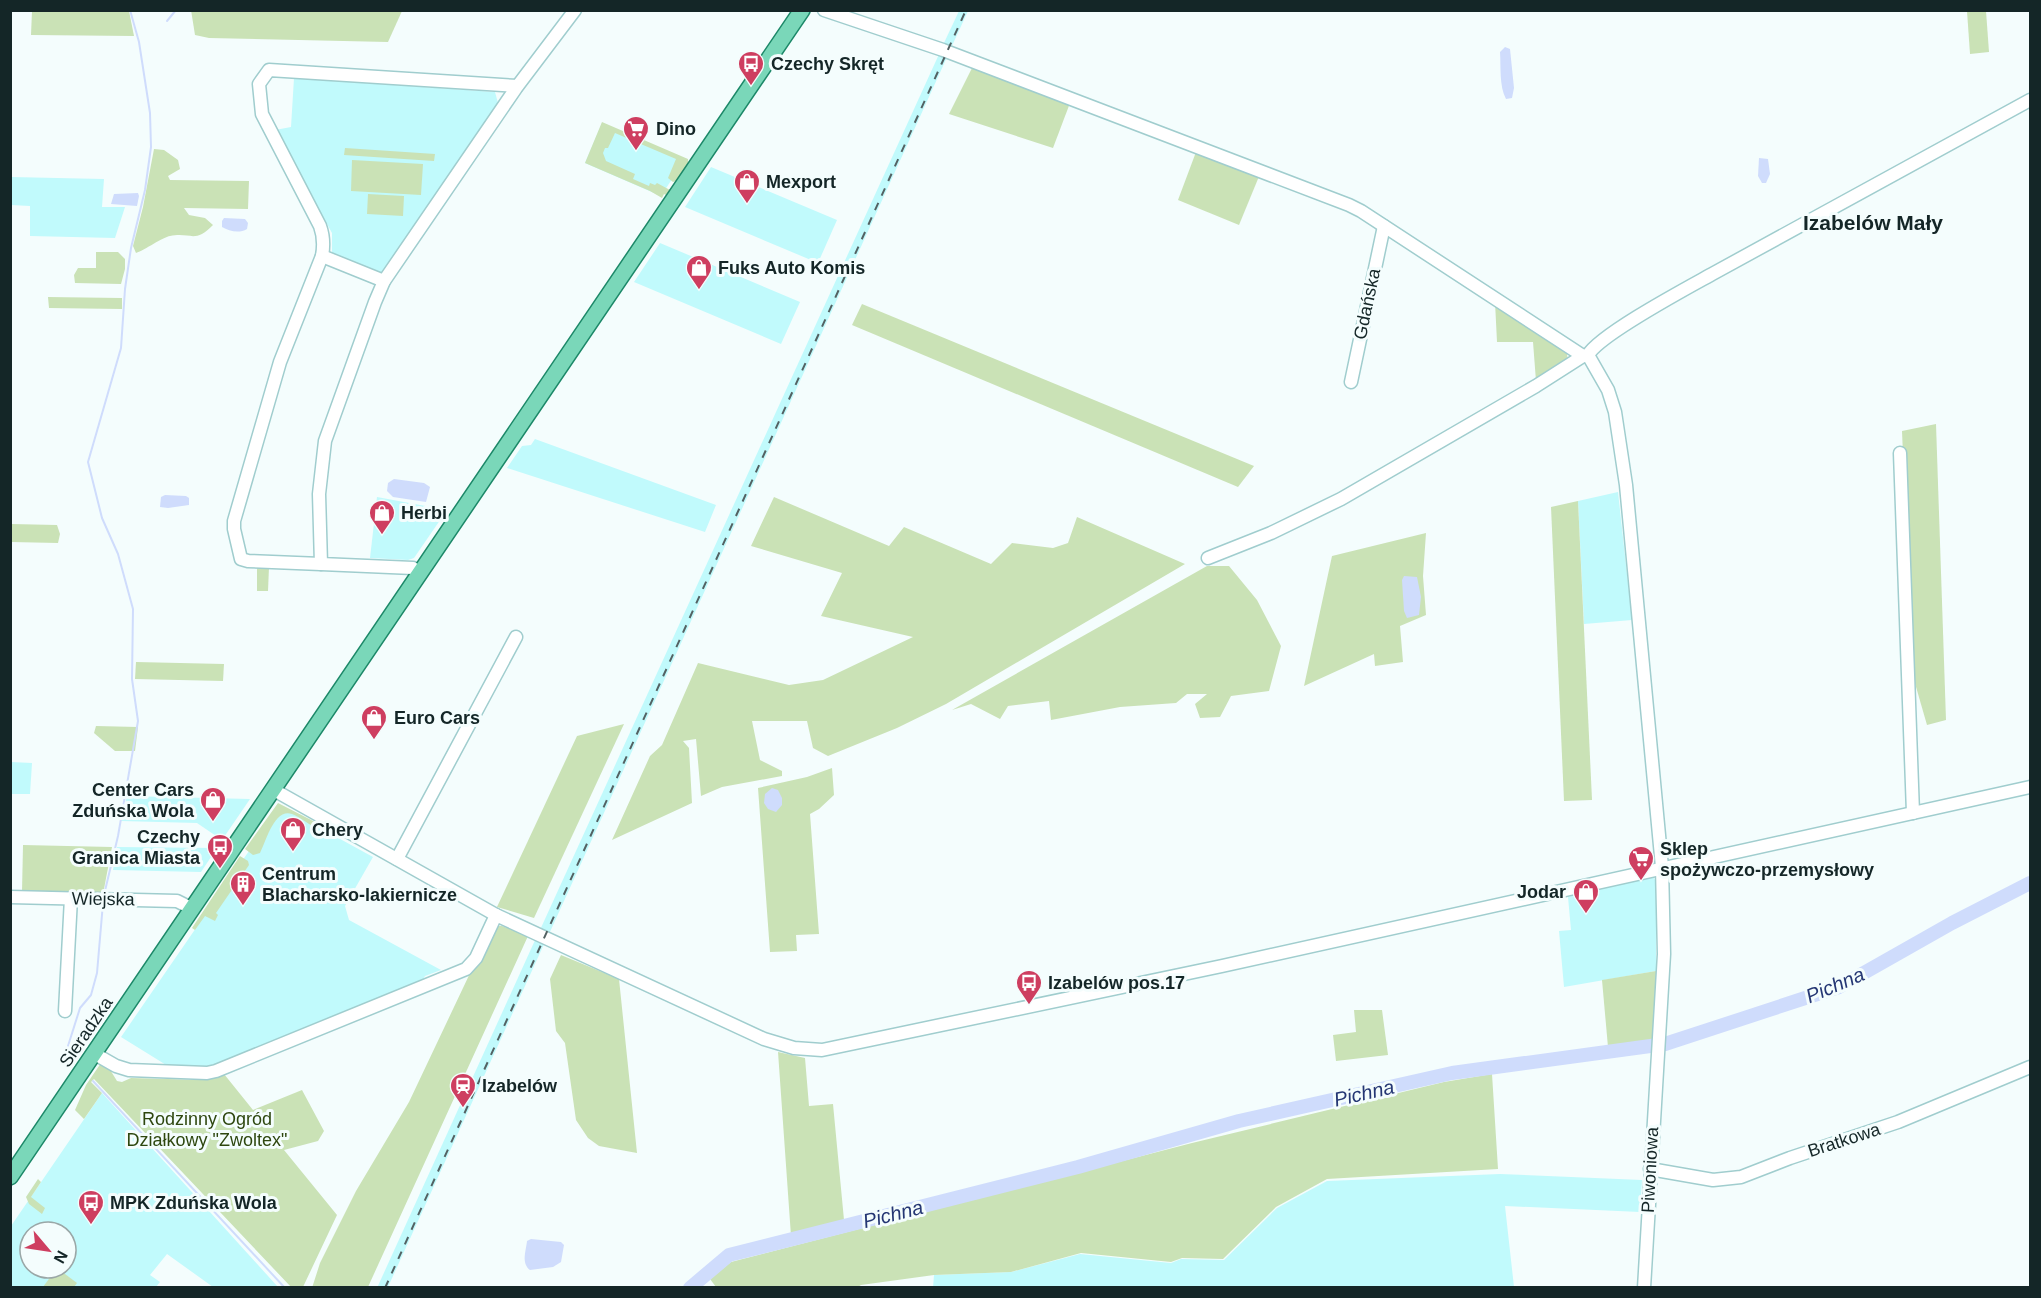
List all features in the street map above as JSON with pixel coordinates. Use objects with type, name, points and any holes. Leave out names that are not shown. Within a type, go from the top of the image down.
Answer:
[{"type":"main road","name":"Sieradzka","points":[[10,1177],[802,10]]},
{"type":"street","points":[[321,564],[319,494],[326,441],[384,281],[517,86],[575,10]]},
{"type":"street","points":[[824,10],[943,50],[1338,200],[1361,211],[1586,355]]},
{"type":"street","points":[[421,573],[413,568],[241,560],[234,521],[280,362],[322,256],[324,238],[262,114],[259,84],[269,70],[517,86]]},
{"type":"street","points":[[1208,558],[1271,533],[1341,499],[1496,410],[1586,355],[1596,344],[1661,303],[1908,165],[2031,100]]},
{"type":"street","name":"Gdańska","points":[[1351,382],[1384,226]]},
{"type":"street","points":[[322,256],[384,281]]},
{"type":"street","name":"Piwoniowa","points":[[1586,355],[1608,390],[1615,411],[1626,486],[1662,867],[1664,954],[1644,1287]]},
{"type":"street","points":[[1900,453],[1913,813]]},
{"type":"street","points":[[397,859],[516,637]]},
{"type":"street","points":[[274,790],[496,915],[764,1039],[794,1048],[822,1050],[1222,966],[1662,867],[2031,788]]},
{"type":"street","name":"Wiejska","points":[[10,897],[177,901],[193,909]]},
{"type":"street","points":[[65,1011],[70,898]]},
{"type":"street","points":[[95,1054],[116,1066],[131,1070],[207,1073],[216,1071],[466,969],[476,958],[496,915]]},
{"type":"street","name":"Bratkowa","points":[[1650,1169],[1713,1180],[1741,1177],[1790,1158],[1899,1122],[2031,1066]]},
{"type":"shaded area","points":[[959,11],[968,11],[951,48],[943,45]]},
{"type":"shaded area","points":[[1505,47],[1510,49],[1514,88],[1512,98],[1506,99],[1501,82],[1500,52]]},
{"type":"shaded area","points":[[940,52],[948,55],[549,934],[540,930]]},
{"type":"shaded area","points":[[294,78],[495,92],[498,103],[382,275],[332,256],[332,233],[275,130],[291,127]]},
{"type":"shaded area","points":[[602,123],[685,159],[661,196],[585,163]]},
{"type":"shaded area","points":[[1759,158],[1768,159],[1770,174],[1766,183],[1762,183],[1758,176]]},
{"type":"shaded area","points":[[711,167],[837,220],[818,263],[685,207]]},
{"type":"shaded area","points":[[11,177],[104,179],[102,207],[125,207],[115,238],[30,236],[30,206],[11,205]]},
{"type":"shaded area","points":[[138,193],[137,206],[111,204],[114,194]]},
{"type":"shaded area","points":[[224,218],[245,219],[248,223],[247,229],[237,232],[222,227]]},
{"type":"shaded area","points":[[660,243],[800,302],[781,344],[634,282]]},
{"type":"shaded area","points":[[535,439],[716,505],[705,532],[507,468],[522,446],[531,445]]},
{"type":"shaded area","points":[[394,479],[424,483],[430,487],[426,502],[393,497],[387,491],[388,483]]},
{"type":"shaded area","points":[[1618,492],[1632,620],[1584,624],[1578,501]]},
{"type":"shaded area","points":[[165,495],[186,496],[189,498],[189,505],[160,507],[161,497]]},
{"type":"shaded area","points":[[377,497],[447,510],[414,558],[408,560],[370,558]]},
{"type":"shaded area","points":[[1404,576],[1417,577],[1421,597],[1419,615],[1407,618],[1404,611],[1402,580]]},
{"type":"shaded area","points":[[11,762],[32,763],[30,794],[11,794]]},
{"type":"shaded area","points":[[772,788],[778,790],[782,798],[782,805],[776,812],[768,809],[764,803],[765,794]]},
{"type":"shaded area","points":[[127,796],[250,799],[222,840],[197,823],[121,821]]},
{"type":"shaded area","points":[[280,806],[373,857],[345,906],[349,920],[441,970],[425,976],[422,981],[209,1069],[171,1068],[121,1037]]},
{"type":"shaded area","points":[[117,847],[217,848],[201,872],[113,870]]},
{"type":"shaded area","points":[[1652,876],[1656,881],[1656,971],[1564,987],[1559,931],[1571,930],[1568,897]]},
{"type":"shaded area","points":[[536,938],[545,942],[388,1287],[377,1288]]},
{"type":"shaded area","points":[[102,1093],[278,1287],[213,1287],[167,1254],[150,1275],[160,1282],[156,1287],[11,1288],[11,1226]]},
{"type":"shaded area","points":[[1500,1174],[1642,1180],[1640,1212],[1505,1206],[1514,1287],[933,1288],[934,1275],[1011,1272],[1080,1254],[1171,1263],[1181,1259],[1224,1260],[1277,1208],[1327,1181]]},
{"type":"shaded area","points":[[531,1239],[561,1242],[564,1245],[561,1262],[553,1267],[530,1270],[525,1257],[527,1241]]},
{"type":"green space","points":[[191,10],[402,11],[388,42],[209,38],[195,35]]},
{"type":"green space","points":[[32,11],[129,11],[134,36],[31,35]]},
{"type":"green space","points":[[1967,11],[1986,11],[1989,52],[1970,54]]},
{"type":"green space","points":[[973,66],[1070,103],[1053,148],[949,114]]},
{"type":"green space","points":[[602,122],[688,159],[688,163],[673,182],[668,178],[676,159],[615,133],[608,148],[605,148],[603,153],[606,161],[635,174],[633,179],[649,186],[650,183],[655,185],[657,183],[670,190],[666,195],[664,194],[662,198],[585,163]]},
{"type":"green space","points":[[345,148],[435,154],[434,161],[344,155]]},
{"type":"green space","points":[[154,149],[164,150],[178,160],[180,169],[168,176],[170,180],[249,181],[248,209],[184,208],[189,215],[205,218],[213,225],[197,236],[170,236],[136,253],[133,246]]},
{"type":"green space","points":[[1196,152],[1260,174],[1239,225],[1178,200]]},
{"type":"green space","points":[[352,160],[423,164],[421,195],[351,191]]},
{"type":"green space","points":[[368,194],[404,196],[403,216],[367,214]]},
{"type":"green space","points":[[96,252],[118,252],[125,259],[121,284],[75,283],[74,275],[78,268],[96,268]]},
{"type":"green space","points":[[48,297],[122,298],[122,309],[49,308]]},
{"type":"green space","points":[[1495,302],[1566,349],[1568,360],[1536,381],[1533,342],[1497,342]]},
{"type":"green space","points":[[862,304],[1254,466],[1238,487],[852,325]]},
{"type":"green space","points":[[1936,424],[1946,720],[1927,725],[1912,673],[1902,431]]},
{"type":"green space","points":[[774,497],[889,546],[904,527],[991,564],[1012,543],[1053,548],[1068,543],[1077,517],[1185,564],[946,704],[897,728],[828,756],[813,748],[807,721],[752,721],[760,760],[782,771],[782,776],[722,787],[701,796],[696,739],[683,741],[689,748],[692,803],[612,840],[650,756],[662,745],[698,663],[789,685],[823,680],[913,637],[821,616],[842,573],[751,546]]},
{"type":"green space","points":[[1578,501],[1592,800],[1564,801],[1551,507]]},
{"type":"green space","points":[[11,524],[57,525],[60,534],[58,543],[11,542]]},
{"type":"green space","points":[[1426,533],[1423,576],[1426,615],[1400,626],[1403,662],[1375,666],[1374,654],[1304,686],[1332,556]]},
{"type":"green space","points":[[1207,566],[1229,566],[1257,600],[1281,646],[1269,691],[1231,696],[1220,717],[1200,718],[1195,704],[1207,694],[1187,694],[1176,703],[1120,707],[1051,720],[1049,701],[1008,706],[1000,719],[971,704],[952,710]]},
{"type":"green space","points":[[257,567],[269,567],[268,591],[257,591]]},
{"type":"green space","points":[[136,662],[224,664],[223,681],[135,679]]},
{"type":"green space","points":[[624,724],[534,918],[497,907],[577,736]]},
{"type":"green space","points":[[96,726],[138,727],[135,751],[115,751],[94,733]]},
{"type":"green space","points":[[832,768],[834,795],[810,814],[819,934],[796,935],[797,951],[770,952],[758,788],[807,777]]},
{"type":"green space","points":[[278,803],[317,825],[314,827],[292,814],[280,816],[271,827],[260,853],[253,855],[245,849]]},
{"type":"green space","points":[[23,845],[112,847],[103,894],[22,892]]},
{"type":"green space","points":[[240,856],[248,861],[249,865],[216,913],[218,915],[215,921],[205,916],[195,930],[192,928]]},
{"type":"green space","points":[[496,926],[528,936],[368,1287],[312,1288],[320,1263],[356,1191],[409,1102],[472,969]]},
{"type":"green space","points":[[561,955],[619,979],[637,1153],[599,1146],[588,1138],[576,1120],[565,1043],[556,1031],[550,979]]},
{"type":"green space","points":[[1656,971],[1653,1040],[1608,1047],[1602,980]]},
{"type":"green space","points":[[1354,1010],[1382,1010],[1388,1055],[1336,1061],[1333,1035],[1356,1032]]},
{"type":"green space","points":[[778,1052],[805,1058],[809,1106],[833,1104],[844,1220],[791,1236]]},
{"type":"green space","name":"Rodzinny Ogród Działkowy \"Zwoltex\"","points":[[101,1063],[109,1068],[117,1081],[122,1082],[131,1078],[204,1080],[224,1074],[253,1110],[302,1090],[324,1131],[318,1141],[284,1150],[337,1215],[303,1287],[291,1287],[94,1079],[91,1082],[102,1093],[84,1119],[75,1110],[86,1085]]},
{"type":"green space","points":[[1492,1074],[1498,1169],[1327,1179],[1276,1207],[1223,1259],[1182,1258],[1171,1262],[1081,1253],[1011,1272],[934,1275],[861,1285],[856,1288],[716,1287],[710,1279],[731,1262],[1192,1143],[1444,1082]]},
{"type":"green space","points":[[38,1179],[41,1182],[31,1197],[45,1208],[42,1214],[29,1204],[26,1197]]},
{"type":"green space","points":[[48,1280],[73,1280],[77,1283],[74,1287],[43,1287]]},
{"type":"waterway","points":[[104,895],[118,836],[138,721],[132,679],[133,609],[118,554],[102,518],[88,462],[121,348],[125,289],[131,248],[145,190],[151,147],[150,113],[139,42],[130,10]]},
{"type":"waterway","points":[[167,21],[176,10]]},
{"type":"waterway","name":"Pichna","points":[[690,1288],[729,1255],[1078,1167],[1239,1121],[1452,1073],[1665,1044],[1839,987],[1952,923],[2030,883]]},
{"type":"waterway","points":[[68,1046],[80,1008],[91,995],[97,973],[103,903]]},
{"type":"waterway","points":[[93,1081],[285,1288]]},
{"type":"railway","points":[[385,1288],[966,10]]},
{"type":"place","name":"Czechy Skręt","points":[[751,87]]},
{"type":"place","name":"Dino","points":[[636,152]]},
{"type":"place","name":"Mexport","points":[[747,205]]},
{"type":"place","name":"Fuks Auto Komis","points":[[699,291]]},
{"type":"place","name":"Herbi","points":[[382,536]]},
{"type":"place","name":"Euro Cars","points":[[374,741]]},
{"type":"place","name":"Center Cars Zduńska Wola","points":[[213,823]]},
{"type":"place","name":"Chery","points":[[293,853]]},
{"type":"place","name":"Czechy Granica Miasta","points":[[220,870]]},
{"type":"place","name":"Sklep spożywczo-przemysłowy","points":[[1641,882]]},
{"type":"place","name":"Centrum Blacharsko-lakiernicze","points":[[243,907]]},
{"type":"place","name":"Jodar","points":[[1586,915]]},
{"type":"place","name":"Izabelów pos.17","points":[[1029,1006]]},
{"type":"place","name":"Izabelów","points":[[463,1109]]},
{"type":"place","name":"MPK Zduńska Wola","points":[[91,1226]]},
{"type":"district","name":"Izabelów Mały","points":[[1873,223]]}]
